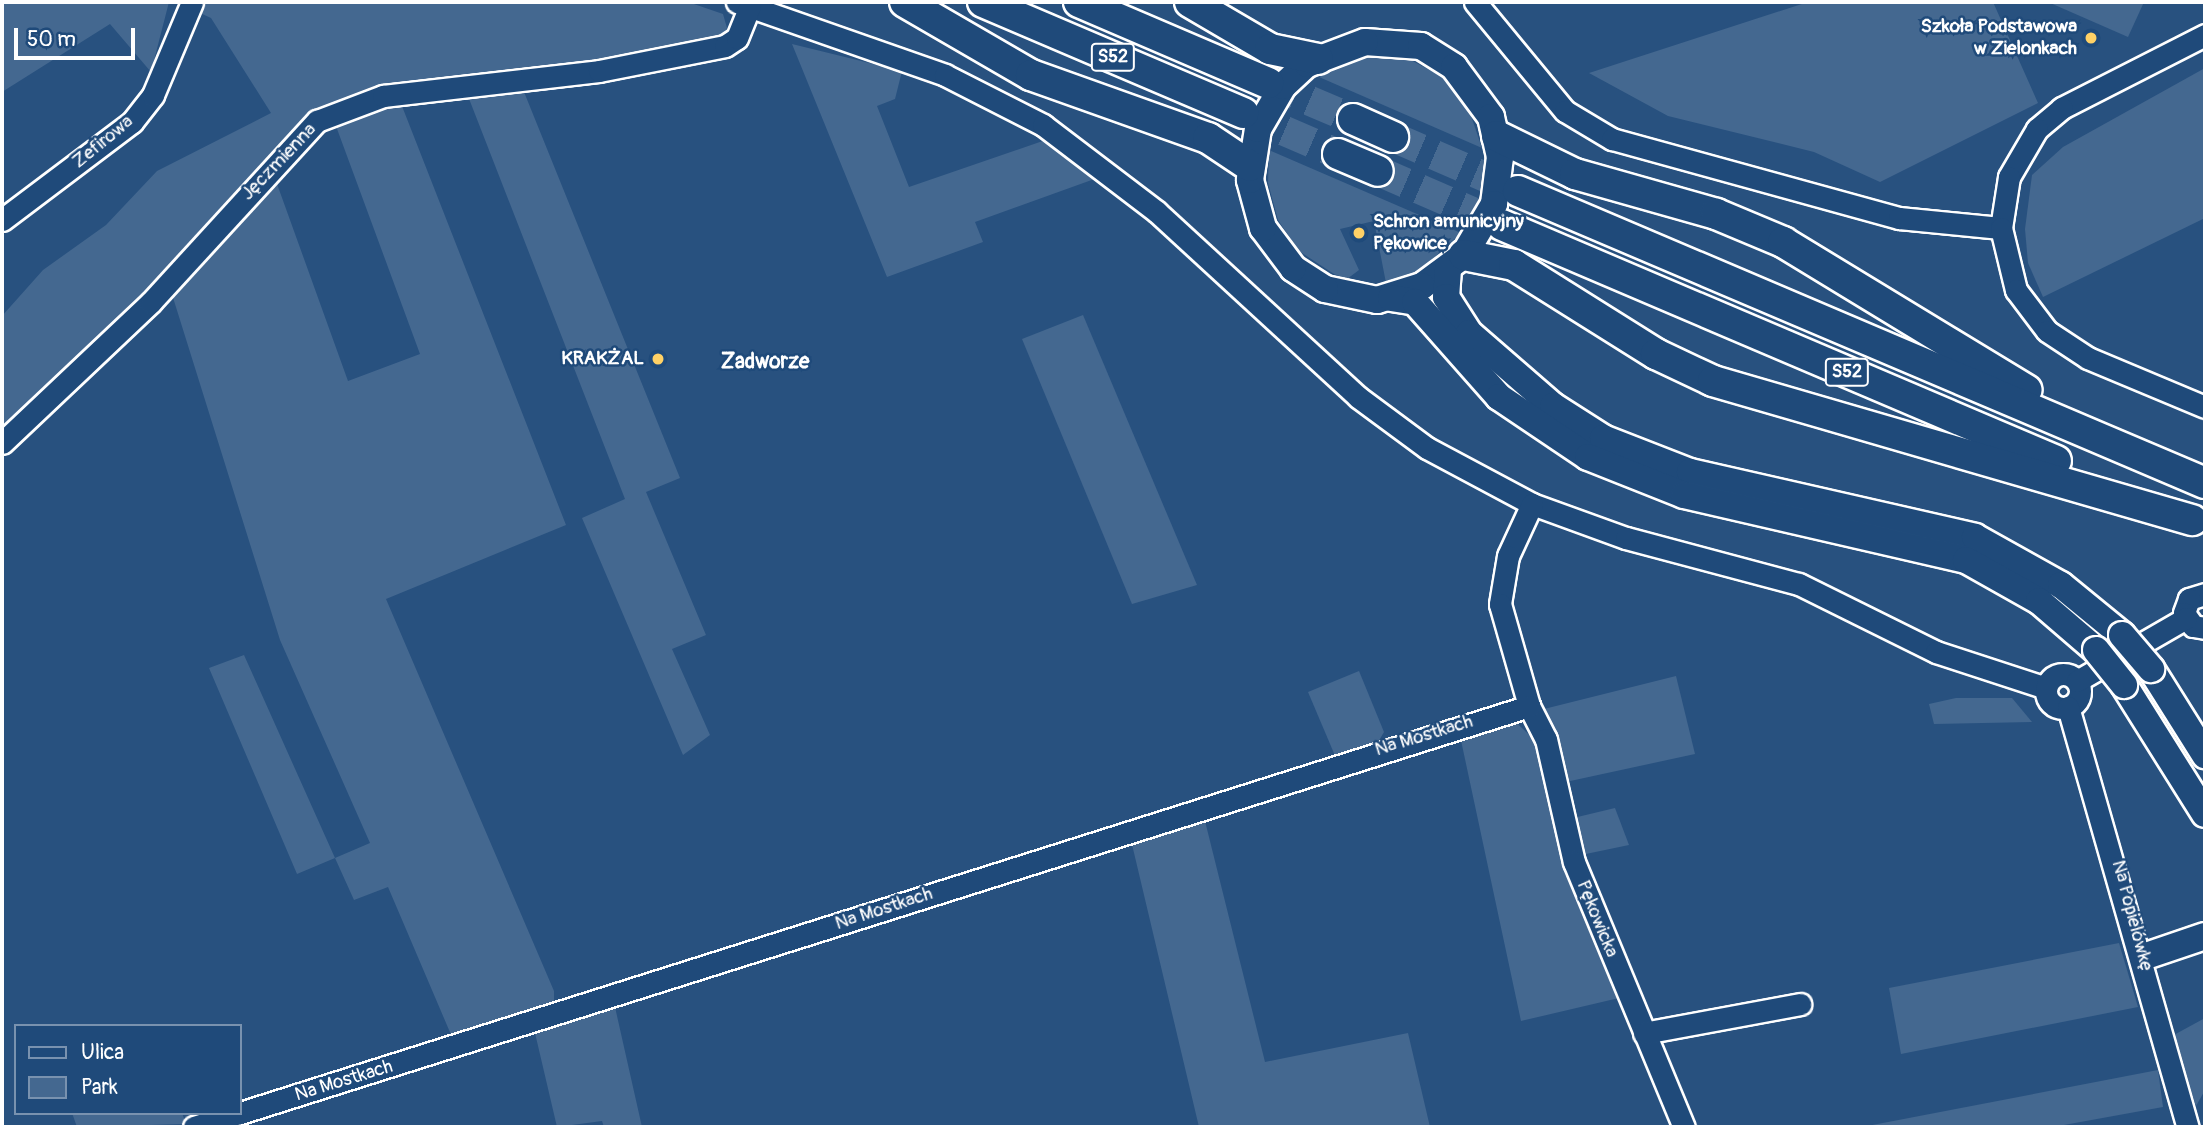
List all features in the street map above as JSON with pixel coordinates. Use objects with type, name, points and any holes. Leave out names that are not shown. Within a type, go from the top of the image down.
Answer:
[{"type":"highway","points":[[905,2],[1031,75],[1208,138],[1250,166]]},
{"type":"highway","name":"S52","points":[[983,2],[1243,113]]},
{"type":"highway","name":"S52","points":[[1079,2],[1268,83]]},
{"type":"highway","points":[[1190,2],[1269,49],[1318,59]]},
{"type":"highway","points":[[1353,119],[1393,137]]},
{"type":"highway","points":[[1497,136],[1575,174],[1716,214],[1783,242],[2119,447]]},
{"type":"highway","points":[[1338,154],[1378,171]]},
{"type":"highway","name":"S52","points":[[1518,191],[2205,484]]},
{"type":"highway","name":"S52","points":[[1502,225],[2199,522]]},
{"type":"highway","points":[[1456,262],[1514,265],[1656,354],[1713,381],[2199,522]]},
{"type":"main road","points":[[2205,755],[2151,669],[2122,635],[2062,585],[1975,537],[1689,472],[1603,438],[1553,406],[1469,333],[1446,297],[1456,262],[1494,204],[1497,136],[1470,85],[1421,46],[1365,42],[1318,59],[1273,99],[1250,166],[1263,228],[1293,268],[1333,292],[1415,302],[1499,397],[1588,457],[1684,495],[1966,560],[2039,601],[2096,650],[2124,685],[2205,814]]},
{"type":"main road","points":[[1391,298],[1456,262]]},
{"type":"main road","points":[[2143,957],[2201,933]]},
{"type":"street","name":"Zefirowa","points":[[2,220],[132,122],[153,94],[192,2]]},
{"type":"street","points":[[1475,2],[1564,111],[1612,139],[1899,218],[2001,228]]},
{"type":"street","points":[[743,4],[894,54],[984,92],[1065,140],[1157,212],[1359,397],[1427,448],[1532,504],[1626,538],[1799,584],[1936,652],[2046,688]]},
{"type":"street","name":"Jęczmienna","points":[[2,443],[151,302],[317,121],[383,96],[599,71],[725,46],[737,38],[743,4]]},
{"type":"street","points":[[2205,35],[2063,108],[2037,129],[2009,177],[2001,228],[2016,290],[2046,331],[2088,358],[2205,407]]},
{"type":"street","name":"Pękowicka","points":[[1532,504],[1508,556],[1500,604],[1529,706],[1546,739],[1574,862],[1684,1127]]},
{"type":"street","points":[[2186,618],[2189,599],[2205,594]]},
{"type":"street","points":[[2077,681],[2186,618]]},
{"type":"street","points":[[2186,618],[2205,628]]},
{"type":"street","points":[[2046,688],[2062,674],[2077,681]]},
{"type":"street","points":[[2046,688],[2052,703],[2068,707],[2079,696],[2077,681]]},
{"type":"street","name":"Na Mostkach","points":[[242,1112],[1529,706]]},
{"type":"street","name":"Na Popielówkę","points":[[2068,707],[2143,957],[2188,1127]]},
{"type":"street","points":[[1644,1033],[1800,1003]]},
{"type":"street","name":"Na Mostkach","points":[[194,1127],[233,1115]]},
{"type":"green space","points":[[2,2],[169,2],[151,72],[110,24],[2,92]]},
{"type":"green space","points":[[205,2],[688,2],[723,14],[727,28],[718,43],[315,117],[267,159],[106,336],[45,385],[2,432],[2,316],[43,270],[106,225],[157,171],[271,113],[211,18],[200,13]]},
{"type":"green space","points":[[1808,2],[1993,2],[2038,103],[1880,182],[1814,152],[1668,116],[1589,73]]},
{"type":"green space","points":[[2048,2],[2144,2],[2128,37]]},
{"type":"green space","points":[[792,44],[902,71],[895,99],[877,106],[909,187],[1060,135],[1100,177],[975,222],[983,242],[887,277]]},
{"type":"green space","points":[[1364,54],[1405,57],[1441,76],[1468,107],[1482,148],[1319,77]]},
{"type":"green space","points":[[2205,68],[2205,218],[2043,297],[2028,263],[2025,229],[2032,175],[2063,147]]},
{"type":"green space","points":[[522,87],[680,478],[646,492],[706,635],[672,649],[710,735],[683,755],[582,518],[625,499],[466,91]]},
{"type":"green space","points":[[400,101],[566,525],[386,599],[554,991],[554,1006],[455,1044],[388,887],[354,900],[335,858],[370,843],[280,640],[170,288],[272,170],[348,381],[420,354],[333,118]]},
{"type":"green space","points":[[1269,150],[1461,233],[1418,272],[1386,283],[1374,221],[1340,229],[1359,270],[1347,279],[1334,274],[1299,251],[1278,220],[1268,183]]},
{"type":"green space","points":[[1083,315],[1197,585],[1132,604],[1022,339]]},
{"type":"green space","points":[[244,655],[335,858],[297,874],[209,668]]},
{"type":"green space","points":[[1359,671],[1384,732],[1377,744],[1336,758],[1308,692]]},
{"type":"green space","points":[[1676,676],[1695,754],[1561,783],[1540,710]]},
{"type":"green space","points":[[1956,698],[2012,698],[2032,722],[1934,724],[1929,704]]},
{"type":"green space","points":[[1509,716],[1537,742],[1570,867],[1619,998],[1521,1021],[1459,731]]},
{"type":"green space","points":[[1615,808],[1629,845],[1581,855],[1569,819]]},
{"type":"green space","points":[[1203,813],[1265,1062],[1408,1033],[1430,1127],[1199,1127],[1130,836]]},
{"type":"green space","points":[[2119,943],[2138,1007],[1901,1054],[1889,988]]},
{"type":"green space","points":[[615,1007],[642,1127],[604,1127],[602,1121],[557,1127],[535,1033]]},
{"type":"green space","points":[[2205,1018],[2205,1090],[2196,1106],[2172,1036]]},
{"type":"green space","points":[[2158,1070],[2163,1107],[2053,1127],[1862,1127]]},
{"type":"green space","points":[[73,1115],[183,1115],[186,1124],[77,1127]]},
{"type":"tunnel","points":[[1268,83],[1353,119]]},
{"type":"tunnel","points":[[1243,113],[1338,154]]},
{"type":"tunnel","points":[[1393,137],[1518,191]]},
{"type":"tunnel","points":[[1378,171],[1502,225]]},
{"type":"place","name":"Szkoła Podstawowa w Zielonkach","points":[[2091,38]]},
{"type":"place","name":"Schron amunicyjny Pękowice","points":[[1359,233]]},
{"type":"place","name":"KRAKŻAL","points":[[658,359]]},
{"type":"district","name":"Zadworze","points":[[765,362]]}]
